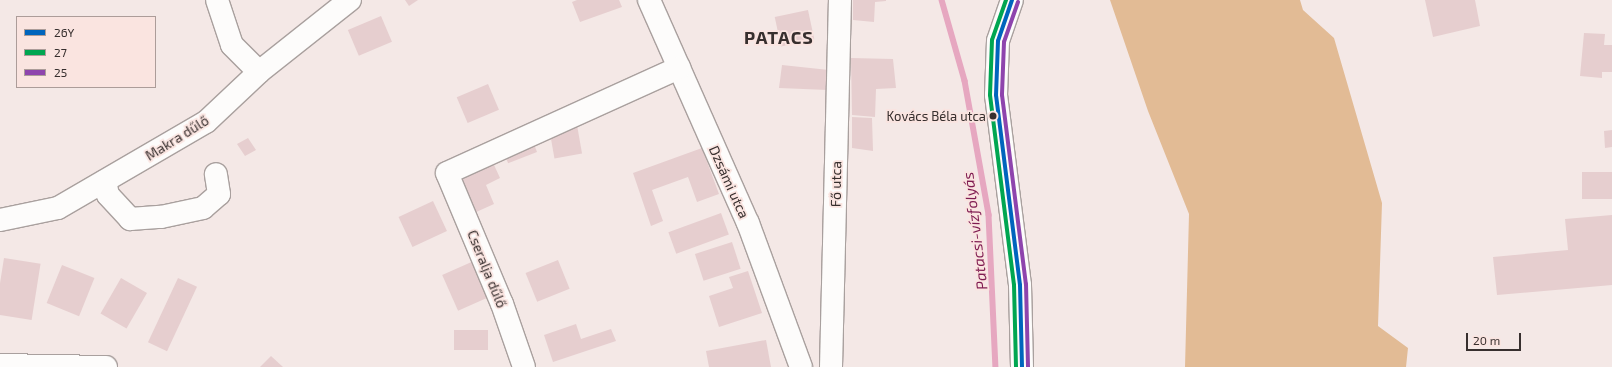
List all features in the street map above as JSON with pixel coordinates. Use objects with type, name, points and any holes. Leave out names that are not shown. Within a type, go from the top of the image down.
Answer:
[{"type":"street","points":[[217,0],[232,46],[259,72]]},
{"type":"street","name":"Makra dűlő","points":[[0,220],[58,208],[206,122],[259,72],[350,0]]},
{"type":"street","name":"Dzsámi utca","points":[[649,0],[748,224],[801,367]]},
{"type":"street","name":"Fő utca","points":[[831,367],[840,0]]},
{"type":"street","points":[[1012,0],[998,42],[996,95],[1020,285],[1022,367]]},
{"type":"street","name":"Cseralja dűlő","points":[[524,367],[502,304],[447,172],[679,68]]},
{"type":"street","points":[[105,180],[108,195],[130,219],[146,218],[203,208],[219,194],[216,174]]},
{"type":"street","points":[[0,364],[106,367]]},
{"type":"shaded area","points":[[1110,0],[1300,0],[1303,10],[1334,38],[1382,203],[1378,326],[1408,348],[1406,367],[1185,367],[1189,214],[1148,111]]},
{"type":"building","points":[[405,0],[418,0],[409,6]]},
{"type":"building","points":[[577,0],[619,0],[622,7],[580,22],[572,2]]},
{"type":"building","points":[[853,0],[886,1],[875,2],[874,22],[853,20]]},
{"type":"building","points":[[1425,0],[1475,0],[1480,26],[1433,37]]},
{"type":"building","points":[[808,10],[814,39],[781,46],[775,17]]},
{"type":"building","points":[[381,16],[392,42],[359,56],[348,30]]},
{"type":"building","points":[[1584,33],[1605,34],[1604,45],[1612,45],[1612,72],[1602,72],[1602,78],[1580,76]]},
{"type":"building","points":[[851,58],[893,59],[896,88],[876,89],[875,117],[852,115]]},
{"type":"building","points":[[782,65],[829,70],[828,90],[779,88]]},
{"type":"building","points":[[488,84],[499,110],[468,123],[457,97]]},
{"type":"building","points":[[852,117],[872,118],[873,151],[852,148]]},
{"type":"building","points":[[577,125],[582,154],[554,158],[549,130]]},
{"type":"building","points":[[1612,130],[1612,147],[1605,148],[1604,131]]},
{"type":"building","points":[[248,138],[256,150],[245,156],[237,144]]},
{"type":"building","points":[[532,139],[537,152],[508,163],[503,150]]},
{"type":"building","points":[[702,148],[719,194],[697,202],[688,177],[652,190],[663,221],[651,226],[633,173]]},
{"type":"building","points":[[490,156],[500,178],[486,185],[494,204],[474,213],[455,172]]},
{"type":"building","points":[[1582,172],[1612,172],[1612,199],[1582,199]]},
{"type":"building","points":[[433,201],[447,231],[413,247],[399,217]]},
{"type":"building","points":[[721,213],[729,235],[676,254],[668,232]]},
{"type":"building","points":[[1612,215],[1612,285],[1497,295],[1493,257],[1568,250],[1565,219]]},
{"type":"building","points":[[732,242],[741,269],[704,281],[695,254]]},
{"type":"building","points":[[4,258],[41,264],[32,320],[0,315],[0,283]]},
{"type":"building","points":[[476,260],[492,296],[458,311],[442,275]]},
{"type":"building","points":[[558,260],[570,289],[537,302],[526,273]]},
{"type":"building","points":[[62,265],[94,278],[79,316],[47,303]]},
{"type":"building","points":[[748,271],[762,313],[719,327],[709,296],[733,288],[729,277]]},
{"type":"building","points":[[121,278],[147,293],[126,329],[100,314]]},
{"type":"building","points":[[178,278],[197,287],[167,351],[148,342]]},
{"type":"building","points":[[576,324],[581,339],[611,329],[616,341],[553,362],[544,335]]},
{"type":"building","points":[[454,330],[488,330],[488,350],[454,350]]},
{"type":"building","points":[[766,340],[771,367],[709,367],[706,351]]},
{"type":"building","points":[[271,356],[283,367],[260,367]]},
{"type":"waterway","name":"Patacsi-vízfolyás","points":[[942,0],[965,81],[989,215],[996,367]]},
{"type":"transit line","name":"27","points":[[1006,0],[992,40],[990,95],[1014,285],[1016,367]]},
{"type":"transit line","name":"26Y","points":[[1012,0],[998,41],[996,95],[1020,285],[1022,367]]},
{"type":"transit line","name":"25","points":[[1018,2],[1004,42],[1002,95],[1026,284],[1028,367]]},
{"type":"place","name":"Kovács Béla utca","points":[[993,116]]},
{"type":"district","name":"PATACS","points":[[779,37]]}]
